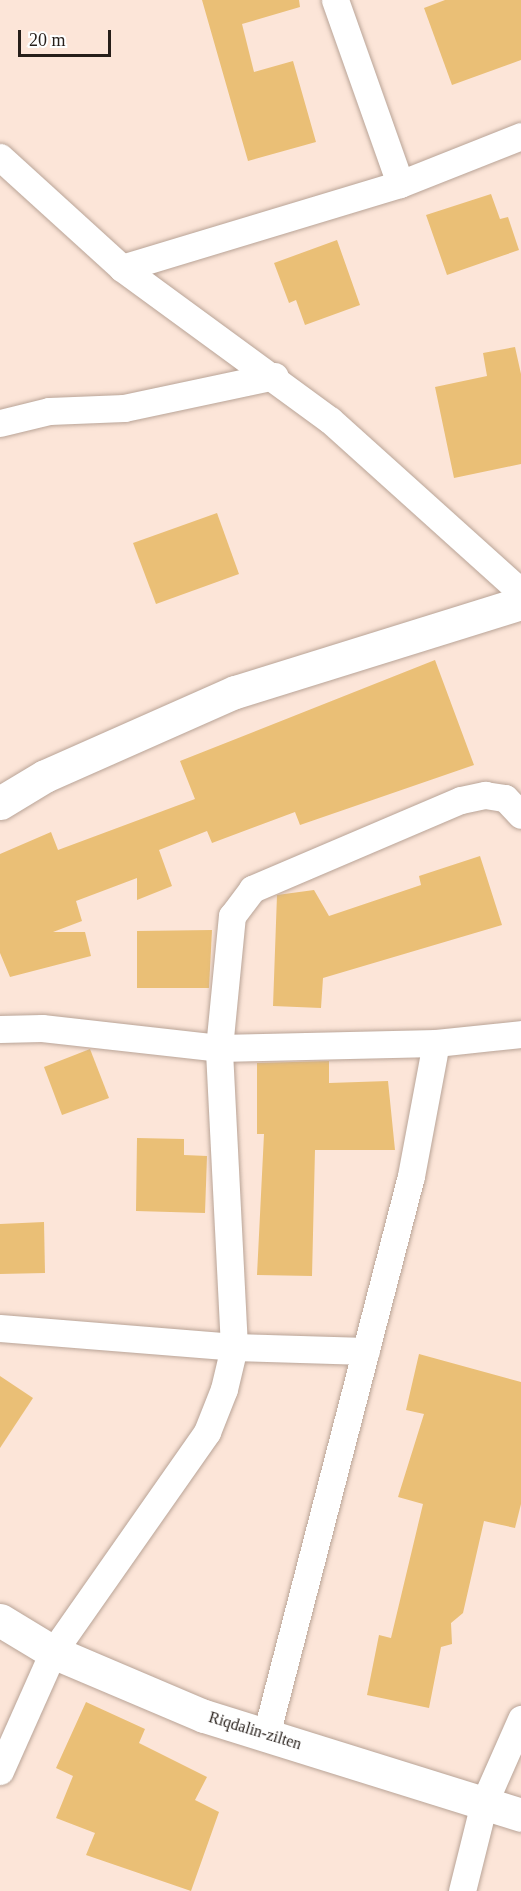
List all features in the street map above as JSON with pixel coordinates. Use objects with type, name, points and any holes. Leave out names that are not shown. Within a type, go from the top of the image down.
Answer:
[{"type":"main road","points":[[0,803],[76,761],[235,692],[521,603]]},
{"type":"main road","name":"Riqdalin-zilten","points":[[0,1620],[53,1652],[130,1688],[266,1735],[521,1815]]},
{"type":"street","points":[[335,0],[400,184]]},
{"type":"street","points":[[122,268],[400,184],[521,136]]},
{"type":"street","points":[[0,158],[122,268],[275,376],[521,592]]},
{"type":"street","points":[[0,423],[49,411],[124,408],[275,376]]},
{"type":"street","points":[[0,1771],[53,1652],[207,1432],[234,1347],[219,1048],[232,916],[252,889],[461,800],[485,795],[505,798],[521,815]]},
{"type":"street","points":[[0,1029],[42,1028],[219,1048],[436,1043],[521,1034]]},
{"type":"street","points":[[266,1735],[411,1176],[436,1043]]},
{"type":"street","points":[[0,1328],[234,1347],[366,1351]]},
{"type":"street","points":[[462,1891],[484,1803],[521,1719]]},
{"type":"building","points":[[202,0],[299,0],[300,7],[242,24],[254,72],[293,61],[316,142],[248,161]]},
{"type":"building","points":[[445,0],[521,0],[521,60],[452,85],[424,8]]},
{"type":"building","points":[[491,194],[500,219],[508,217],[519,250],[447,275],[426,215]]},
{"type":"building","points":[[337,240],[360,305],[305,325],[296,300],[289,303],[274,263]]},
{"type":"building","points":[[515,347],[521,374],[521,464],[454,478],[435,387],[487,376],[483,353]]},
{"type":"building","points":[[217,513],[239,574],[156,604],[133,543]]},
{"type":"building","points":[[435,660],[474,765],[300,825],[295,812],[212,843],[207,831],[159,850],[172,886],[137,900],[137,878],[76,901],[82,921],[53,932],[85,932],[91,956],[10,977],[0,953],[0,854],[51,832],[58,850],[195,799],[180,761]]},
{"type":"building","points":[[480,856],[502,925],[323,978],[321,1008],[273,1006],[277,895],[314,890],[329,916],[421,885],[419,876]]},
{"type":"building","points":[[212,930],[209,988],[137,988],[137,931]]},
{"type":"building","points":[[90,1049],[109,1098],[62,1115],[44,1067]]},
{"type":"building","points":[[329,1061],[329,1083],[388,1081],[395,1150],[315,1150],[312,1276],[257,1275],[264,1134],[257,1134],[257,1063]]},
{"type":"building","points":[[137,1138],[184,1139],[184,1155],[207,1156],[205,1213],[136,1211]]},
{"type":"building","points":[[44,1222],[45,1273],[0,1274],[0,1224]]},
{"type":"building","points":[[419,1354],[521,1382],[521,1504],[515,1528],[484,1521],[463,1613],[451,1623],[452,1644],[441,1647],[429,1708],[367,1695],[379,1635],[391,1638],[423,1504],[398,1497],[424,1414],[406,1410]]},
{"type":"building","points":[[0,1376],[33,1398],[0,1448]]},
{"type":"building","points":[[86,1702],[145,1729],[139,1743],[207,1777],[195,1800],[219,1812],[191,1891],[86,1855],[95,1833],[56,1818],[73,1776],[56,1768]]}]
